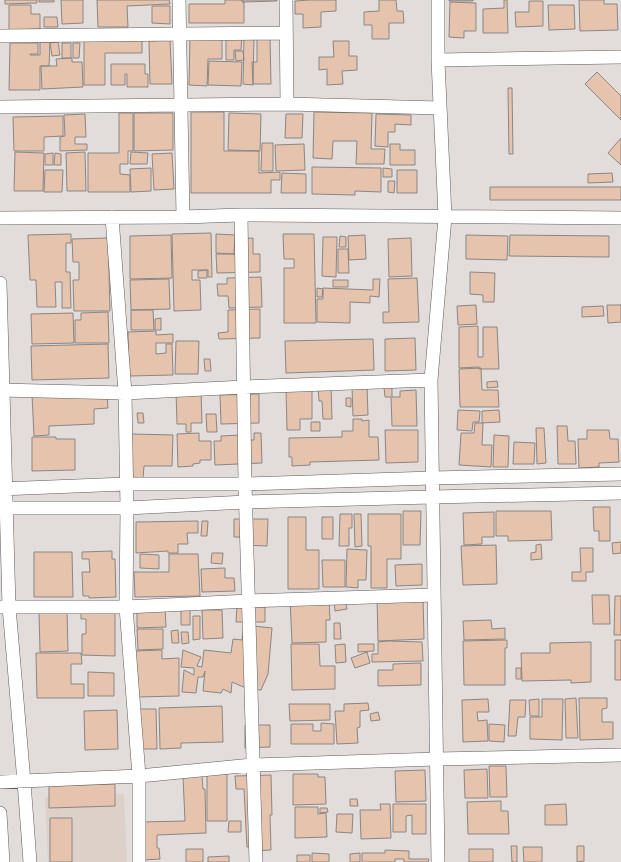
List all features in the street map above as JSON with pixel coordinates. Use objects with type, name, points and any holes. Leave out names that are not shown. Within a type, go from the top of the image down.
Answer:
[{"type":"street","points":[[179,0],[183,217]]},
{"type":"street","points":[[286,0],[287,104]]},
{"type":"street","points":[[438,0],[438,60],[445,217],[431,380],[438,862]]},
{"type":"street","points":[[0,36],[286,33]]},
{"type":"street","points":[[438,60],[621,57]]},
{"type":"street","points":[[0,107],[287,104],[440,108]]},
{"type":"street","points":[[241,216],[245,484],[256,862]]},
{"type":"street","points":[[0,218],[241,216],[621,218]]},
{"type":"street","points":[[112,217],[125,394],[127,508],[126,607],[138,776],[139,862]]},
{"type":"street","points":[[0,283],[4,607],[24,782],[30,862]]},
{"type":"street","points":[[1,390],[125,394],[244,386],[431,380]]},
{"type":"street","points":[[2,489],[126,484],[245,484],[621,474]]},
{"type":"street","points":[[3,508],[127,508],[246,502],[621,493]]},
{"type":"street","points":[[4,607],[126,607],[249,601],[434,595]]},
{"type":"street","points":[[0,782],[138,776],[252,765],[621,754]]},
{"type":"street","points":[[0,813],[3,862]]},
{"type":"shaded area","points":[[124,794],[127,862],[48,862],[45,797]]},
{"type":"building","points":[[5,0],[37,0],[37,3],[5,4]]},
{"type":"building","points":[[39,0],[54,0],[54,2],[39,2]]},
{"type":"building","points":[[61,0],[83,0],[83,23],[62,24]]},
{"type":"building","points":[[97,0],[169,0],[170,4],[127,6],[128,27],[98,27]]},
{"type":"building","points":[[225,0],[242,0],[242,2],[244,2],[244,23],[189,23],[189,4],[225,4]]},
{"type":"building","points":[[243,0],[277,0],[277,1],[243,2]]},
{"type":"building","points":[[336,0],[336,11],[321,12],[321,27],[303,28],[303,14],[295,14],[295,1]]},
{"type":"building","points":[[379,0],[396,0],[397,11],[403,11],[404,23],[389,23],[389,39],[372,39],[372,25],[364,25],[364,12],[379,11]]},
{"type":"building","points":[[473,0],[473,1],[449,1]]},
{"type":"building","points":[[504,0],[507,0],[508,33],[483,33],[483,9],[504,8]]},
{"type":"building","points":[[579,0],[604,0],[604,4],[617,4],[618,30],[580,31]]},
{"type":"building","points":[[529,1],[543,1],[543,26],[516,27],[515,12],[529,12]]},
{"type":"building","points":[[450,2],[476,3],[476,31],[464,31],[464,38],[449,37]]},
{"type":"building","points":[[9,5],[31,5],[31,14],[40,14],[40,29],[9,30]]},
{"type":"building","points":[[548,5],[574,5],[575,29],[549,30]]},
{"type":"building","points":[[152,6],[170,6],[170,24],[152,23]]},
{"type":"building","points":[[44,17],[57,17],[58,27],[44,27]]},
{"type":"building","points":[[190,36],[222,37],[222,59],[208,59],[207,86],[189,85]]},
{"type":"building","points":[[226,36],[242,36],[241,50],[234,50],[234,60],[226,60]]},
{"type":"building","points":[[244,36],[254,36],[253,85],[243,84]]},
{"type":"building","points":[[257,38],[270,38],[271,84],[253,84],[252,62],[257,62]]},
{"type":"building","points":[[84,40],[142,40],[142,53],[105,53],[105,85],[84,85]]},
{"type":"building","points":[[170,40],[172,84],[150,84],[149,41]]},
{"type":"building","points":[[333,41],[349,41],[349,56],[357,56],[357,70],[342,71],[343,84],[327,85],[327,69],[319,70],[319,57],[334,57]]},
{"type":"building","points":[[40,42],[50,42],[49,66],[40,66],[40,90],[9,90],[10,43],[38,43],[38,54],[30,55],[40,55]]},
{"type":"building","points":[[58,42],[60,55],[52,56],[50,43]]},
{"type":"building","points":[[62,43],[71,43],[71,58],[62,58]]},
{"type":"building","points":[[73,43],[80,43],[79,58],[73,58]]},
{"type":"building","points":[[235,51],[243,51],[244,60],[236,61]]},
{"type":"building","points":[[72,58],[72,62],[82,62],[83,87],[42,89],[41,66],[57,66],[56,59]]},
{"type":"building","points":[[209,61],[242,62],[241,86],[208,85]]},
{"type":"building","points":[[111,64],[145,64],[145,74],[148,74],[148,87],[127,87],[127,74],[125,74],[125,85],[111,85]]},
{"type":"building","points":[[597,72],[621,96],[621,120],[585,84]]},
{"type":"building","points":[[508,88],[512,88],[513,154],[509,154]]},
{"type":"building","points":[[191,112],[224,112],[224,151],[259,151],[259,173],[280,172],[280,180],[271,180],[271,193],[191,193]]},
{"type":"building","points":[[314,112],[372,113],[371,149],[385,149],[384,164],[356,164],[357,141],[333,141],[332,159],[313,158]]},
{"type":"building","points":[[119,113],[133,113],[133,151],[128,151],[128,164],[120,164],[120,174],[130,175],[130,192],[88,192],[88,153],[119,153]]},
{"type":"building","points":[[134,113],[173,113],[173,150],[134,151]]},
{"type":"building","points":[[229,113],[261,114],[260,151],[228,150]]},
{"type":"building","points":[[85,114],[86,137],[75,137],[75,144],[87,144],[87,150],[60,151],[60,137],[65,136],[64,115]]},
{"type":"building","points":[[286,114],[303,114],[302,138],[285,138]]},
{"type":"building","points":[[376,114],[411,115],[411,125],[395,124],[395,132],[388,132],[388,147],[375,146]]},
{"type":"building","points":[[63,116],[63,136],[44,137],[44,151],[14,151],[13,117]]},
{"type":"building","points":[[621,138],[621,165],[608,153]]},
{"type":"building","points":[[262,143],[273,143],[273,171],[261,171]]},
{"type":"building","points":[[304,144],[305,170],[276,171],[275,145]]},
{"type":"building","points":[[390,144],[400,144],[400,150],[415,150],[415,165],[390,165]]},
{"type":"building","points":[[15,152],[44,153],[43,191],[14,191]]},
{"type":"building","points":[[85,152],[86,191],[67,191],[66,153]]},
{"type":"building","points":[[131,152],[148,153],[147,164],[130,164]]},
{"type":"building","points":[[53,153],[53,165],[45,165],[45,154]]},
{"type":"building","points":[[55,153],[61,154],[61,165],[54,165]]},
{"type":"building","points":[[172,153],[174,189],[154,190],[152,154]]},
{"type":"building","points":[[312,167],[381,168],[381,192],[355,191],[355,195],[312,194]]},
{"type":"building","points":[[151,168],[151,191],[131,192],[130,169]]},
{"type":"building","points":[[383,168],[392,169],[392,177],[383,177]]},
{"type":"building","points":[[45,170],[63,170],[62,192],[44,192]]},
{"type":"building","points":[[397,170],[417,170],[417,193],[397,193]]},
{"type":"building","points":[[282,173],[306,174],[306,193],[281,193]]},
{"type":"building","points":[[612,173],[613,182],[588,183],[588,174]]},
{"type":"building","points":[[388,181],[395,181],[394,193],[388,192]]},
{"type":"building","points":[[490,187],[621,187],[621,200],[490,200]]},
{"type":"building","points":[[211,233],[212,277],[208,277],[208,270],[192,270],[192,280],[200,280],[201,310],[174,311],[172,234]]},
{"type":"building","points":[[71,234],[71,243],[66,243],[66,272],[70,272],[71,308],[62,308],[62,282],[55,282],[56,307],[37,307],[36,280],[30,280],[28,235]]},
{"type":"building","points":[[216,234],[235,235],[234,254],[216,253]]},
{"type":"building","points":[[283,234],[314,234],[316,323],[284,323],[284,268],[294,268],[294,259],[284,259]]},
{"type":"building","points":[[171,235],[172,278],[130,279],[130,236]]},
{"type":"building","points":[[365,235],[366,259],[349,260],[348,236]]},
{"type":"building","points":[[466,235],[508,236],[507,260],[466,259]]},
{"type":"building","points":[[510,235],[609,236],[609,257],[509,256]]},
{"type":"building","points":[[340,236],[346,237],[346,247],[339,247]]},
{"type":"building","points":[[323,237],[337,237],[336,277],[322,276]]},
{"type":"building","points":[[108,238],[110,311],[74,311],[73,280],[79,280],[79,262],[73,262],[72,239]]},
{"type":"building","points":[[253,238],[253,254],[260,254],[260,272],[217,273],[216,254],[238,254],[238,239]]},
{"type":"building","points":[[411,238],[412,276],[389,277],[388,239]]},
{"type":"building","points":[[338,249],[348,249],[349,273],[338,273]]},
{"type":"building","points":[[207,270],[207,278],[198,278],[198,271]]},
{"type":"building","points":[[470,272],[495,273],[494,302],[483,302],[483,295],[470,294]]},
{"type":"building","points":[[261,277],[262,307],[229,308],[228,296],[218,296],[217,284],[227,284],[227,278]]},
{"type":"building","points":[[417,278],[419,322],[383,323],[383,312],[389,312],[388,279]]},
{"type":"building","points":[[169,279],[170,309],[131,310],[130,280]]},
{"type":"building","points":[[373,279],[380,279],[379,297],[370,296],[370,303],[350,302],[350,323],[317,322],[317,299],[323,299],[323,288],[373,290]]},
{"type":"building","points":[[333,280],[348,280],[348,287],[333,287]]},
{"type":"building","points":[[317,288],[323,289],[322,297],[317,297]]},
{"type":"building","points":[[476,305],[477,324],[458,325],[457,306]]},
{"type":"building","points":[[607,305],[621,305],[621,322],[608,323]]},
{"type":"building","points":[[603,306],[604,316],[582,317],[582,307]]},
{"type":"building","points":[[260,309],[260,338],[219,339],[218,333],[228,332],[228,310]]},
{"type":"building","points":[[131,310],[153,310],[154,330],[131,330]]},
{"type":"building","points":[[108,312],[109,343],[75,343],[75,320],[81,320],[81,313]]},
{"type":"building","points":[[73,313],[74,343],[32,344],[31,314]]},
{"type":"building","points":[[161,318],[161,330],[155,330],[155,319]]},
{"type":"building","points":[[478,326],[478,357],[483,357],[483,327],[497,327],[499,369],[479,369],[479,367],[459,368],[459,327]]},
{"type":"building","points":[[156,331],[156,335],[173,334],[173,343],[156,343],[156,354],[166,353],[166,344],[172,344],[173,375],[129,376],[128,332]]},
{"type":"building","points":[[415,338],[416,370],[385,371],[385,339]]},
{"type":"building","points":[[373,339],[374,370],[286,373],[285,341]]},
{"type":"building","points":[[176,341],[199,341],[198,374],[175,374]]},
{"type":"building","points":[[108,344],[109,378],[32,380],[31,346]]},
{"type":"building","points":[[204,359],[210,359],[211,371],[205,371]]},
{"type":"building","points":[[481,368],[482,390],[498,390],[499,407],[460,407],[459,369]]},
{"type":"building","points":[[497,381],[498,387],[487,388],[487,382]]},
{"type":"building","points":[[367,386],[368,415],[353,416],[352,387]]},
{"type":"building","points":[[331,387],[332,419],[323,419],[322,401],[319,401],[318,388]]},
{"type":"building","points":[[384,387],[392,387],[392,397],[400,397],[400,391],[416,390],[417,426],[392,426],[391,397],[385,397]]},
{"type":"building","points":[[286,388],[312,388],[312,419],[300,419],[300,430],[287,430]]},
{"type":"building","points":[[201,390],[202,423],[191,423],[191,432],[186,432],[186,424],[177,424],[176,391]]},
{"type":"building","points":[[107,392],[108,408],[94,409],[94,424],[49,426],[49,435],[34,436],[32,395]]},
{"type":"building","points":[[259,394],[259,423],[221,424],[220,395]]},
{"type":"building","points":[[346,398],[351,398],[351,407],[346,406]]},
{"type":"building","points":[[458,410],[480,411],[479,422],[473,422],[472,431],[457,430]]},
{"type":"building","points":[[499,410],[500,422],[482,423],[482,411]]},
{"type":"building","points":[[137,413],[143,413],[144,423],[138,423]]},
{"type":"building","points":[[206,414],[216,414],[217,432],[207,432]]},
{"type":"building","points":[[353,419],[362,419],[362,421],[369,420],[369,437],[378,437],[379,460],[310,462],[310,465],[292,466],[292,457],[289,457],[289,438],[342,437],[342,431],[353,431]]},
{"type":"building","points":[[311,422],[320,422],[320,431],[311,431]]},
{"type":"building","points":[[475,423],[483,423],[482,445],[492,445],[491,467],[459,465],[461,433],[474,433]]},
{"type":"building","points":[[557,426],[567,426],[568,441],[575,441],[576,464],[558,464]]},
{"type":"building","points":[[536,428],[544,428],[546,463],[537,464]]},
{"type":"building","points":[[385,430],[418,430],[418,462],[386,463]]},
{"type":"building","points":[[587,430],[609,430],[610,439],[618,439],[619,462],[599,463],[599,467],[579,468],[578,439],[587,439]]},
{"type":"building","points":[[199,433],[199,441],[211,441],[211,460],[200,460],[200,463],[193,464],[193,466],[178,467],[177,434]]},
{"type":"building","points":[[254,433],[261,433],[262,463],[215,465],[214,441],[221,441],[221,436],[241,435],[241,440],[254,440]]},
{"type":"building","points":[[132,434],[173,435],[172,466],[144,466],[143,478],[131,477]]},
{"type":"building","points":[[494,435],[509,436],[508,467],[493,467]]},
{"type":"building","points":[[32,437],[75,439],[75,470],[32,471]]},
{"type":"building","points":[[514,442],[535,443],[534,464],[513,464]]},
{"type":"building","points":[[593,507],[610,507],[610,541],[599,541],[599,531],[594,531]]},
{"type":"building","points":[[403,511],[421,511],[420,545],[403,545]]},
{"type":"building","points":[[496,511],[551,511],[552,540],[508,541],[508,536],[496,536]]},
{"type":"building","points":[[494,512],[494,537],[482,537],[482,544],[464,545],[463,513]]},
{"type":"building","points":[[340,514],[352,514],[352,528],[349,528],[349,546],[339,546]]},
{"type":"building","points":[[354,514],[361,514],[362,546],[355,547]]},
{"type":"building","points":[[368,514],[401,514],[401,559],[387,559],[387,588],[371,588],[371,546],[368,546]]},
{"type":"building","points":[[288,517],[306,517],[306,550],[319,550],[319,589],[288,589]]},
{"type":"building","points":[[322,517],[333,517],[333,539],[322,539]]},
{"type":"building","points":[[234,519],[268,519],[267,546],[241,545],[241,537],[234,537]]},
{"type":"building","points":[[198,521],[198,533],[187,533],[188,544],[178,544],[178,553],[168,553],[168,551],[136,553],[136,522]]},
{"type":"building","points":[[202,521],[208,521],[207,536],[201,536]]},
{"type":"building","points":[[621,542],[621,553],[613,554],[612,543]]},
{"type":"building","points":[[541,544],[542,559],[531,560],[531,553],[536,552],[536,545]]},
{"type":"building","points":[[496,545],[497,584],[463,585],[461,546]]},
{"type":"building","points":[[580,548],[593,548],[593,572],[586,572],[586,581],[572,581],[572,572],[581,572]]},
{"type":"building","points":[[347,549],[367,550],[366,580],[358,580],[358,588],[346,587]]},
{"type":"building","points":[[112,551],[112,559],[115,559],[116,597],[89,598],[89,596],[83,596],[82,572],[90,572],[89,559],[82,559],[82,552]]},
{"type":"building","points":[[34,552],[72,552],[73,597],[34,597]]},
{"type":"building","points":[[212,553],[223,553],[222,564],[211,563]]},
{"type":"building","points":[[140,554],[159,555],[159,569],[140,568]]},
{"type":"building","points":[[169,554],[198,554],[200,596],[135,597],[134,572],[169,572]]},
{"type":"building","points":[[322,560],[345,560],[345,587],[323,587]]},
{"type":"building","points":[[422,564],[422,585],[396,586],[395,565]]},
{"type":"building","points":[[225,568],[225,578],[234,578],[235,591],[202,592],[201,569]]},
{"type":"building","points":[[592,595],[609,595],[610,624],[593,624]]},
{"type":"building","points":[[615,596],[621,596],[621,635],[614,635]]},
{"type":"building","points":[[423,597],[424,639],[378,641],[377,598]]},
{"type":"building","points":[[329,598],[330,620],[326,620],[326,642],[292,643],[290,599]]},
{"type":"building","points":[[345,600],[347,609],[335,611],[334,602]]},
{"type":"building","points":[[237,606],[265,607],[265,622],[236,622]]},
{"type":"building","points":[[165,607],[166,627],[137,628],[137,608]]},
{"type":"building","points":[[181,607],[190,607],[190,625],[181,625]]},
{"type":"building","points":[[81,609],[115,609],[115,656],[82,655],[82,634],[86,634],[86,619],[81,619]]},
{"type":"building","points":[[202,610],[222,610],[223,638],[203,639]]},
{"type":"building","points":[[67,611],[68,651],[40,652],[39,612]]},
{"type":"building","points":[[193,616],[200,616],[200,639],[193,640]]},
{"type":"building","points":[[491,620],[492,629],[505,628],[505,639],[464,640],[463,621]]},
{"type":"building","points":[[334,623],[340,623],[341,639],[334,639]]},
{"type":"building","points":[[244,625],[272,628],[268,674],[261,690],[248,689],[232,682],[231,693],[223,689],[221,693],[203,691],[205,671],[203,677],[198,677],[196,693],[182,692],[184,670],[194,675],[194,668],[181,667],[183,650],[201,657],[197,666],[202,667],[204,650],[231,653],[233,639],[242,640]]},
{"type":"building","points":[[137,629],[163,629],[163,649],[138,650]]},
{"type":"building","points":[[178,630],[179,643],[172,643],[171,631]]},
{"type":"building","points":[[181,632],[188,632],[189,643],[182,644]]},
{"type":"building","points":[[507,640],[507,648],[505,648],[505,685],[464,685],[463,641]]},
{"type":"building","points":[[615,640],[621,640],[621,680],[615,680]]},
{"type":"building","points":[[378,642],[422,642],[423,661],[372,662],[372,654],[378,654]]},
{"type":"building","points":[[591,642],[591,682],[571,683],[571,680],[522,681],[521,653],[550,653],[550,643]]},
{"type":"building","points":[[291,644],[319,644],[320,666],[335,666],[335,689],[292,690]]},
{"type":"building","points":[[345,644],[346,662],[336,663],[335,645]]},
{"type":"building","points":[[358,644],[374,644],[374,651],[358,652]]},
{"type":"building","points":[[162,650],[162,659],[179,658],[179,696],[137,697],[135,651]]},
{"type":"building","points":[[367,652],[370,663],[355,668],[351,658]]},
{"type":"building","points":[[36,653],[81,653],[82,664],[71,664],[71,684],[84,684],[84,698],[37,698]]},
{"type":"building","points":[[421,663],[421,685],[378,686],[378,670],[393,670],[393,664]]},
{"type":"building","points":[[516,668],[521,668],[521,679],[516,679]]},
{"type":"building","points":[[88,672],[114,673],[114,696],[88,696]]},
{"type":"building","points":[[576,698],[578,738],[566,738],[565,699]]},
{"type":"building","points":[[579,698],[607,698],[607,708],[602,709],[602,722],[613,722],[613,739],[580,740]]},
{"type":"building","points":[[488,699],[489,712],[477,712],[478,721],[487,720],[488,741],[463,742],[462,700]]},
{"type":"building","points":[[539,699],[539,716],[530,716],[529,700]]},
{"type":"building","points":[[542,699],[563,699],[562,740],[530,739],[530,717],[542,717]]},
{"type":"building","points":[[510,700],[526,700],[525,717],[518,717],[516,736],[508,736]]},
{"type":"building","points":[[368,703],[369,710],[360,711],[360,727],[357,728],[358,743],[337,744],[335,711],[344,711],[344,704]]},
{"type":"building","points":[[289,704],[330,704],[330,720],[290,721]]},
{"type":"building","points":[[222,706],[223,742],[181,743],[181,748],[160,749],[159,708]]},
{"type":"building","points":[[138,709],[156,709],[157,749],[139,749]]},
{"type":"building","points":[[117,710],[118,749],[85,750],[84,711]]},
{"type":"building","points":[[378,712],[380,720],[371,721],[370,714]]},
{"type":"building","points":[[321,723],[334,724],[334,744],[291,744],[291,724],[313,724],[313,731],[321,731]]},
{"type":"building","points":[[489,724],[505,725],[504,742],[489,741]]},
{"type":"building","points":[[245,725],[270,725],[270,747],[245,748]]},
{"type":"building","points":[[489,766],[506,766],[507,797],[490,797]]},
{"type":"building","points":[[487,769],[488,798],[465,798],[464,770]]},
{"type":"building","points":[[425,770],[426,801],[396,802],[395,771]]},
{"type":"building","points":[[207,774],[227,774],[227,821],[207,821]]},
{"type":"building","points":[[293,774],[318,774],[318,777],[325,777],[326,804],[293,805]]},
{"type":"building","points":[[271,775],[271,850],[254,851],[254,847],[247,847],[244,789],[236,789],[235,776]]},
{"type":"building","points":[[202,776],[203,789],[205,789],[206,833],[157,835],[157,848],[159,848],[160,859],[144,860],[142,822],[185,821],[183,777]]},
{"type":"building","points":[[115,784],[115,806],[49,808],[49,786]]},
{"type":"building","points":[[350,799],[357,799],[358,806],[350,806]]},
{"type":"building","points":[[501,801],[501,811],[508,811],[509,834],[468,834],[467,802]]},
{"type":"building","points":[[380,804],[390,804],[391,838],[361,839],[360,810],[381,810]]},
{"type":"building","points":[[393,804],[426,804],[426,834],[412,834],[412,815],[406,816],[406,832],[393,832]]},
{"type":"building","points":[[566,804],[567,825],[545,825],[545,805]]},
{"type":"building","points":[[295,807],[318,807],[318,814],[326,813],[327,837],[295,838]]},
{"type":"building","points":[[320,808],[327,808],[328,812],[320,813]]},
{"type":"building","points":[[337,814],[353,814],[352,833],[336,832]]},
{"type":"building","points":[[50,818],[72,818],[72,862],[50,862]]},
{"type":"building","points":[[229,821],[241,821],[241,832],[228,832]]},
{"type":"building","points":[[511,846],[517,846],[517,862],[512,862]]},
{"type":"building","points":[[577,846],[584,846],[584,861],[577,862]]},
{"type":"building","points":[[523,847],[542,847],[542,862],[524,862]]},
{"type":"building","points":[[186,849],[203,849],[203,862],[186,862]]},
{"type":"building","points":[[469,849],[493,849],[493,862],[469,862]]},
{"type":"building","points":[[385,850],[409,851],[409,859],[429,859],[428,862],[404,862],[404,859],[395,859],[395,862],[362,862],[362,853],[385,853]]},
{"type":"building","points":[[312,853],[329,854],[329,862],[312,862]]},
{"type":"building","points":[[360,853],[360,862],[350,862],[350,854]]},
{"type":"building","points":[[297,855],[310,855],[310,862],[297,862]]},
{"type":"building","points":[[229,856],[229,862],[208,862],[208,857]]}]
